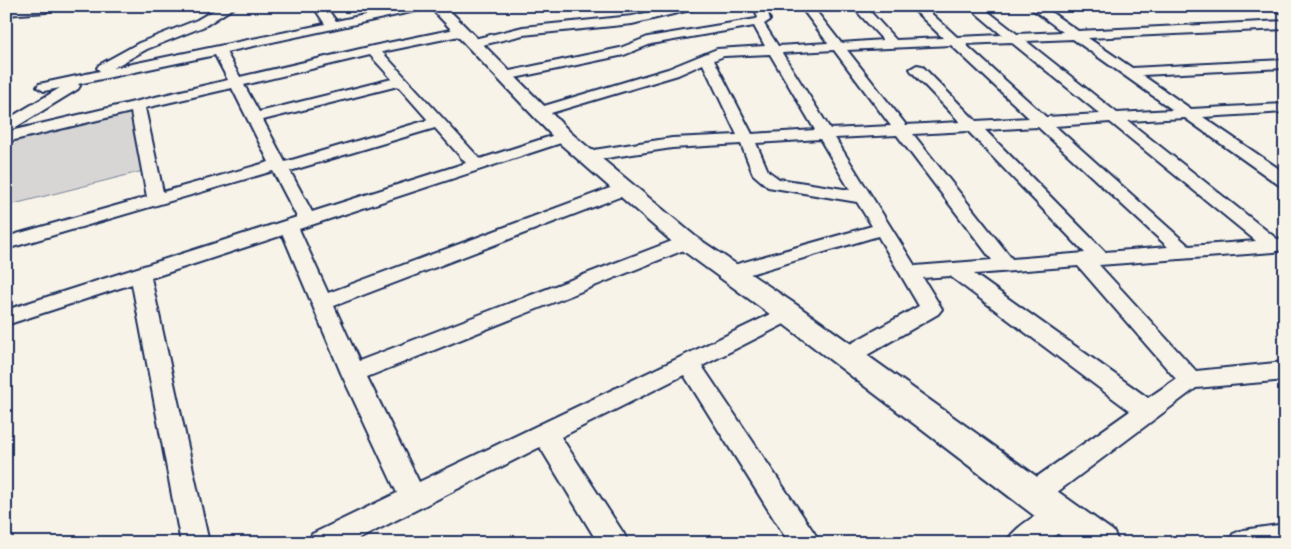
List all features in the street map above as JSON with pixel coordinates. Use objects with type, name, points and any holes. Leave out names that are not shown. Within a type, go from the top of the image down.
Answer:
[{"type":"main road","points":[[436,6],[564,137],[687,242],[788,313],[1100,543]]},
{"type":"street","points":[[6,127],[18,118],[143,46],[201,23],[230,6]]},
{"type":"street","points":[[319,6],[333,26]]},
{"type":"street","points":[[44,87],[425,6]]},
{"type":"street","points":[[6,137],[373,50],[467,37],[632,20],[694,6]]},
{"type":"street","points":[[806,6],[1006,266]]},
{"type":"street","points":[[858,6],[892,44]]},
{"type":"street","points":[[916,6],[1184,252]]},
{"type":"street","points":[[974,6],[1112,118],[1279,245]]},
{"type":"street","points":[[1034,6],[1188,114],[1277,170],[1285,182]]},
{"type":"street","points":[[6,12],[42,10]]},
{"type":"street","points":[[505,76],[624,51],[648,41],[759,14],[775,50],[931,309],[847,356]]},
{"type":"street","points":[[539,112],[651,79],[722,52],[1285,25]]},
{"type":"street","points":[[219,50],[279,166],[322,303],[353,373],[413,498]]},
{"type":"street","points":[[373,50],[477,165]]},
{"type":"street","points":[[707,58],[762,174],[774,183],[865,198]]},
{"type":"street","points":[[1129,72],[1285,64]]},
{"type":"street","points":[[917,69],[973,126],[1092,259],[1191,380]]},
{"type":"street","points":[[254,118],[400,81]]},
{"type":"street","points":[[138,106],[156,199]]},
{"type":"street","points":[[587,156],[672,144],[1285,108]]},
{"type":"street","points":[[6,243],[156,199],[438,122]]},
{"type":"street","points":[[6,318],[564,137]]},
{"type":"street","points":[[322,303],[624,189]]},
{"type":"street","points":[[730,273],[883,229]]},
{"type":"street","points":[[353,373],[687,242]]},
{"type":"street","points":[[909,273],[1279,245]]},
{"type":"street","points":[[953,269],[1148,411]]},
{"type":"street","points":[[140,274],[195,543]]},
{"type":"street","points":[[322,543],[788,313]]},
{"type":"street","points":[[688,363],[806,543]]},
{"type":"street","points":[[1034,494],[1191,380],[1285,372]]},
{"type":"street","points":[[545,433],[614,543]]},
{"type":"street","points":[[1020,543],[1062,515]]},
{"type":"street","points":[[1243,543],[1285,537]]},
{"type":"shaded area","points":[[131,112],[143,171],[6,206],[6,140]]}]
